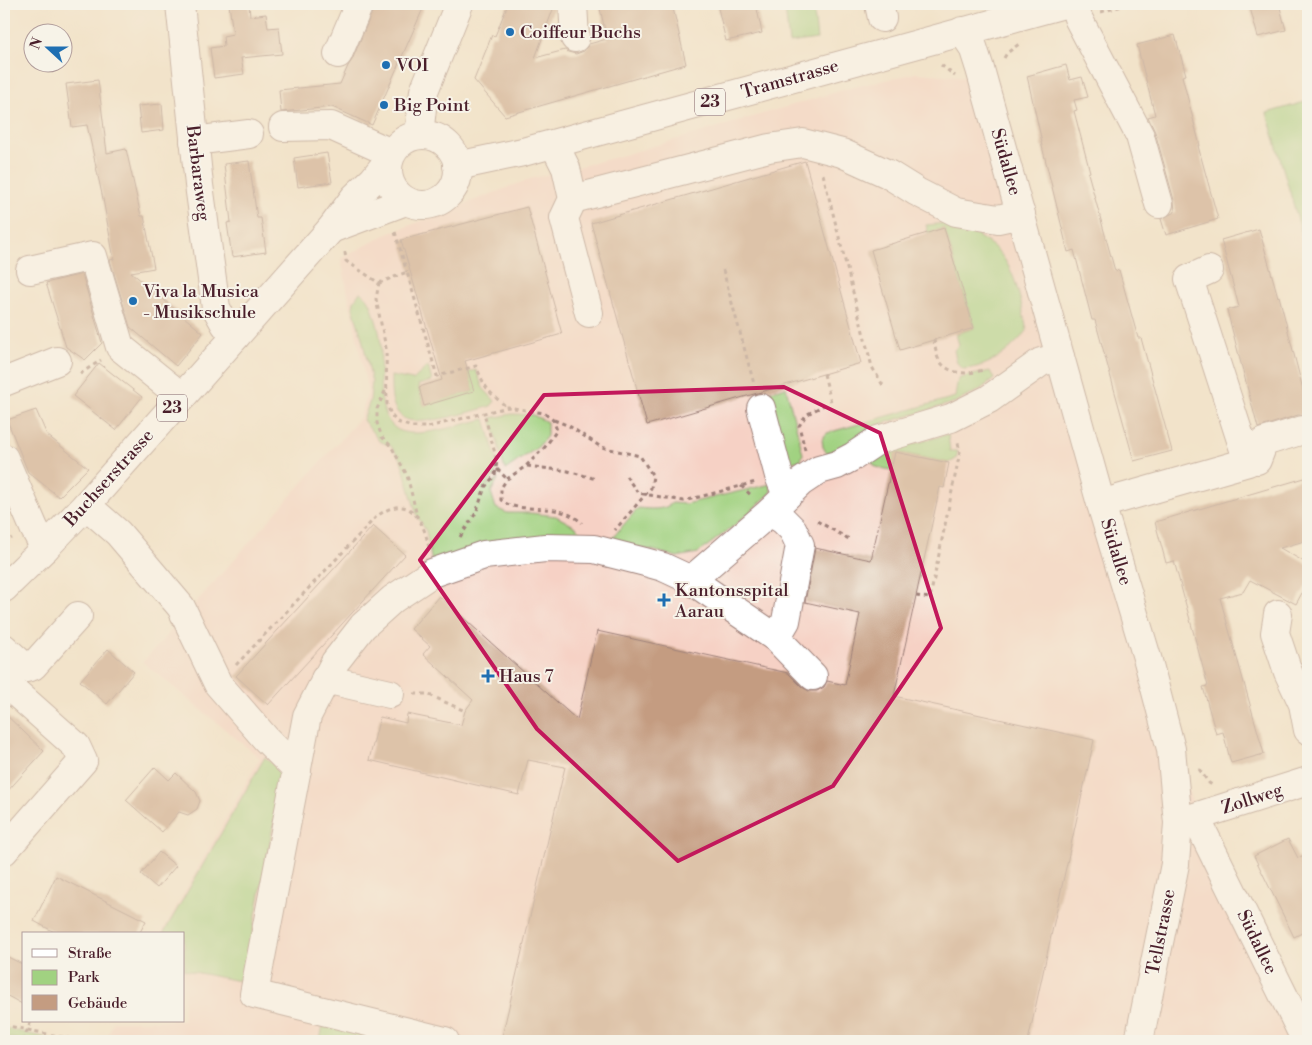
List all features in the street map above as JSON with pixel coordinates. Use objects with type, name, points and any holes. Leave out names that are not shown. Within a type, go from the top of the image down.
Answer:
[{"type":"street","name":"Barbaraweg","points":[[180,4],[194,141],[216,308],[235,337]]},
{"type":"street","points":[[338,54],[359,4]]},
{"type":"street","points":[[457,166],[455,156],[445,143],[430,135],[419,135],[424,91],[459,4]]},
{"type":"street","points":[[573,4],[575,38]]},
{"type":"street","name":"Tramstrasse","points":[[457,166],[554,144],[1064,4]]},
{"type":"street","points":[[1074,4],[1078,18],[1140,136],[1159,204]]},
{"type":"street","name":"Südallee","points":[[962,31],[973,47],[980,69],[1101,504],[1148,660],[1187,821],[1306,1041]]},
{"type":"street","points":[[283,127],[331,126],[390,158],[388,173],[390,184],[397,194],[406,200]]},
{"type":"street","points":[[194,141],[249,134]]},
{"type":"street","name":"23","points":[[390,158],[398,144],[408,138],[419,135]]},
{"type":"street","points":[[573,199],[769,148],[803,143],[842,153],[888,174],[917,192],[956,212],[998,218],[1021,214]]},
{"type":"street","points":[[554,144],[566,168],[573,199],[564,218],[589,313]]},
{"type":"street","name":"Buchserstrasse","points":[[4,588],[86,505],[331,229],[354,198],[373,180],[390,158]]},
{"type":"street","name":"23","points":[[406,200],[424,204],[442,199],[454,185],[457,166]]},
{"type":"street","name":"Buchserstrasse","points":[[331,229],[406,200]]},
{"type":"street","points":[[30,270],[94,256],[120,346],[182,397]]},
{"type":"street","points":[[1101,504],[1248,462],[1189,279],[1209,270]]},
{"type":"street","points":[[691,580],[779,494],[819,470],[837,465],[854,456],[878,440],[951,418],[989,399],[1041,362],[1060,357]]},
{"type":"street","points":[[4,382],[57,361]]},
{"type":"street","points":[[761,408],[783,520],[793,530],[800,544],[786,621],[776,638]]},
{"type":"street","points":[[1257,460],[1264,442],[1303,430]]},
{"type":"street","points":[[4,458],[34,528],[45,548]]},
{"type":"street","points":[[86,505],[118,533],[181,607],[218,684],[266,739],[297,770]]},
{"type":"street","points":[[445,1041],[254,994],[307,716],[335,662],[363,626],[393,599],[439,570],[484,555],[544,548],[596,545],[663,567],[691,580],[776,638],[813,676]]},
{"type":"street","points":[[1278,614],[1275,633],[1288,672],[1303,704],[1308,730]]},
{"type":"street","points":[[4,648],[26,668],[33,666],[78,616]]},
{"type":"street","points":[[325,679],[390,694]]},
{"type":"street","points":[[4,682],[76,746],[83,761],[4,851]]},
{"type":"street","name":"Zollweg","points":[[1187,821],[1306,787]]},
{"type":"street","name":"Tellstrasse","points":[[1139,1041],[1175,864],[1187,821]]},
{"type":"path","points":[[933,62],[942,65],[956,77]]},
{"type":"path","points":[[815,146],[872,367],[884,387]]},
{"type":"path","points":[[331,229],[344,244],[346,261],[379,283]]},
{"type":"path","points":[[394,230],[437,376],[476,366],[486,387],[508,407]]},
{"type":"path","points":[[724,270],[761,408]]},
{"type":"path","points":[[379,283],[406,272]]},
{"type":"path","points":[[379,283],[376,299],[386,348],[386,389],[391,415],[396,422],[412,427],[428,426],[508,407],[544,413],[553,420],[569,426],[601,447],[640,456],[653,476],[651,488],[607,538],[596,545],[586,527],[575,516],[553,509],[509,507],[501,500],[501,488],[507,479],[526,466],[545,447],[558,430],[553,420]]},
{"type":"path","points":[[934,340],[939,360],[948,369],[962,374],[988,368]]},
{"type":"path","points":[[57,361],[80,374],[120,346]]},
{"type":"path","points":[[824,374],[831,402]]},
{"type":"path","points":[[386,389],[377,409],[377,423],[382,436],[391,446],[407,475],[417,516]]},
{"type":"path","points":[[218,684],[376,517],[387,509],[397,507],[409,508],[417,516],[426,531],[432,563],[439,570],[476,514],[485,487],[495,475],[498,461],[484,413]]},
{"type":"path","points":[[916,596],[930,598],[960,452],[951,418]]},
{"type":"path","points":[[526,466],[568,471],[596,479]]},
{"type":"path","points":[[496,468],[507,479]]},
{"type":"path","points":[[626,476],[638,493],[684,501],[721,492],[779,494]]},
{"type":"path","points":[[814,519],[849,539]]},
{"type":"path","points":[[390,694],[427,694],[465,711]]},
{"type":"path","points":[[24,1041],[31,1022]]},
{"type":"path","points":[[4,1025],[80,1041]]},
{"type":"highlighted area","points":[[784,387],[880,433],[941,628],[833,786],[678,861],[537,729],[420,560],[544,395]]},
{"type":"shaded area","name":"Kantonsspital Aarau","points":[[916,73],[983,78],[1171,749],[1221,872],[1306,1041],[105,1041],[114,1022],[185,1022],[185,932],[162,932],[260,758],[143,662],[360,418],[368,392],[341,259],[385,235],[530,179],[617,157],[847,89]]},
{"type":"green space","points":[[813,4],[817,39],[789,43],[785,7]]},
{"type":"green space","points":[[1308,101],[1308,255],[1267,113]]},
{"type":"green space","points":[[948,223],[977,228],[979,237],[994,247],[1004,259],[1014,278],[1027,331],[999,357],[973,368],[963,369],[957,363],[954,350],[959,345],[956,334],[974,328],[944,228],[928,233],[926,225]]},
{"type":"green space","points":[[360,292],[366,296],[371,304],[379,332],[381,344],[381,397],[389,422],[398,430],[419,433],[485,419],[497,461],[495,475],[486,486],[498,479],[491,492],[496,508],[507,513],[556,516],[576,527],[582,533],[582,540],[432,563],[426,531],[417,516],[401,460],[391,446],[379,441],[363,420],[370,401],[372,382],[353,308],[354,301]]},
{"type":"green space","points":[[428,366],[432,381],[418,385],[424,405],[474,391],[468,372],[476,370],[483,388],[495,401],[491,406],[445,418],[420,421],[402,417],[393,403],[391,376],[413,380]]},
{"type":"green space","points":[[990,371],[994,379],[978,391],[956,402],[884,423],[861,433],[841,450],[830,454],[823,447],[822,439],[827,433],[955,397],[957,383],[960,378]]},
{"type":"green space","points":[[786,387],[803,454],[801,460],[786,464],[766,411],[762,394]]},
{"type":"green space","points":[[512,414],[533,415],[547,422],[547,436],[538,447],[505,470],[491,418]]},
{"type":"green space","points":[[948,434],[950,451],[958,451],[956,459],[949,463],[896,452],[891,470],[876,467],[870,460],[879,454]]},
{"type":"green space","points":[[771,484],[771,493],[735,525],[698,553],[677,557],[652,550],[608,543],[638,508],[656,509],[669,506],[672,503],[685,504]]},
{"type":"green space","points":[[265,757],[283,775],[244,977],[239,981],[185,970],[185,932],[164,932]]},
{"type":"green space","points":[[323,1025],[408,1041],[320,1041]]},
{"type":"green space","points":[[4,1028],[56,1041],[22,1041],[4,1037]]},
{"type":"building","points":[[229,4],[249,4],[250,16],[266,14],[268,28],[279,27],[282,54],[241,58],[244,74],[214,78],[210,48],[224,46],[223,36],[233,34]]},
{"type":"building","points":[[374,4],[425,4],[372,125],[332,107],[281,112],[279,90],[340,84],[352,60]]},
{"type":"building","points":[[508,4],[555,4],[535,58],[565,50],[576,54],[584,51],[589,44],[607,39],[599,4],[672,4],[686,64],[505,116],[474,80],[492,35],[495,36]]},
{"type":"building","points":[[717,4],[756,4],[762,33],[726,41]]},
{"type":"building","points":[[1249,4],[1279,4],[1286,30],[1258,37]]},
{"type":"building","points":[[1175,35],[1186,75],[1182,76],[1200,146],[1198,146],[1218,219],[1166,235],[1161,219],[1175,212],[1174,200],[1155,132],[1148,117],[1155,115],[1137,45]]},
{"type":"building","points":[[1066,65],[1070,80],[1082,77],[1088,97],[1074,100],[1077,110],[1074,111],[1090,172],[1088,173],[1115,271],[1119,270],[1138,338],[1141,338],[1172,451],[1134,461],[1095,320],[1092,320],[1074,250],[1068,252],[1027,76]]},
{"type":"building","points":[[98,80],[107,153],[126,149],[141,216],[144,216],[154,268],[131,272],[203,333],[176,366],[130,327],[110,260],[114,259],[87,125],[72,127],[66,84]]},
{"type":"building","points":[[162,104],[164,130],[141,133],[138,106]]},
{"type":"building","points":[[327,153],[332,182],[298,187],[294,158]]},
{"type":"building","points":[[249,161],[257,218],[261,218],[266,252],[232,257],[227,223],[231,222],[224,164]]},
{"type":"building","points":[[805,161],[861,363],[647,425],[591,223]]},
{"type":"building","points":[[527,207],[562,334],[465,361],[474,391],[424,406],[419,387],[442,380],[401,240]]},
{"type":"building","points":[[944,228],[974,328],[900,350],[871,250]]},
{"type":"building","points":[[1259,229],[1279,296],[1308,409],[1308,416],[1298,415],[1258,428],[1227,310],[1239,307],[1221,240]]},
{"type":"building","points":[[82,274],[102,343],[85,360],[66,347],[46,283]]},
{"type":"building","points":[[99,363],[142,397],[116,430],[73,396]]},
{"type":"building","points":[[36,410],[47,435],[88,468],[59,497],[28,472],[7,420]]},
{"type":"building","points":[[895,452],[949,463],[944,488],[940,487],[894,696],[1094,740],[1028,1041],[501,1041],[565,767],[528,760],[519,795],[369,760],[380,717],[406,723],[407,714],[461,725],[465,711],[473,700],[423,654],[430,646],[411,629],[439,596],[577,720],[597,631],[788,673],[802,687],[809,691],[817,691],[824,687],[827,681],[845,685],[860,614],[805,602],[815,548],[871,560]]},
{"type":"building","points":[[1308,477],[1308,540],[1280,548],[1308,564],[1308,582],[1296,604],[1250,580],[1243,592],[1220,598],[1264,754],[1231,763],[1223,732],[1216,734],[1203,687],[1208,686],[1174,561],[1166,563],[1155,522]]},
{"type":"building","points":[[373,526],[405,555],[268,705],[236,676]]},
{"type":"building","points":[[108,649],[134,672],[107,704],[80,681]]},
{"type":"building","points":[[4,713],[44,751],[4,795]]},
{"type":"building","points":[[155,767],[169,780],[176,773],[196,792],[200,801],[197,809],[188,815],[179,812],[162,832],[126,800]]},
{"type":"building","points":[[1288,839],[1298,858],[1308,853],[1308,930],[1294,937],[1254,856]]},
{"type":"building","points":[[159,852],[176,866],[157,888],[141,874]]},
{"type":"building","points":[[56,876],[146,921],[140,932],[54,932],[34,921]]},
{"type":"building","points":[[4,955],[22,964],[22,1004],[4,994]]},
{"type":"place","name":"Coiffeur Buchs","points":[[510,32]]},
{"type":"place","name":"VOI","points":[[386,65]]},
{"type":"place","name":"Big Point","points":[[384,105]]},
{"type":"place","name":"Viva la Musica - Musikschule","points":[[133,301]]},
{"type":"place","name":"Kantonsspital Aarau","points":[[664,600]]},
{"type":"place","name":"Haus 7","points":[[488,676]]}]
